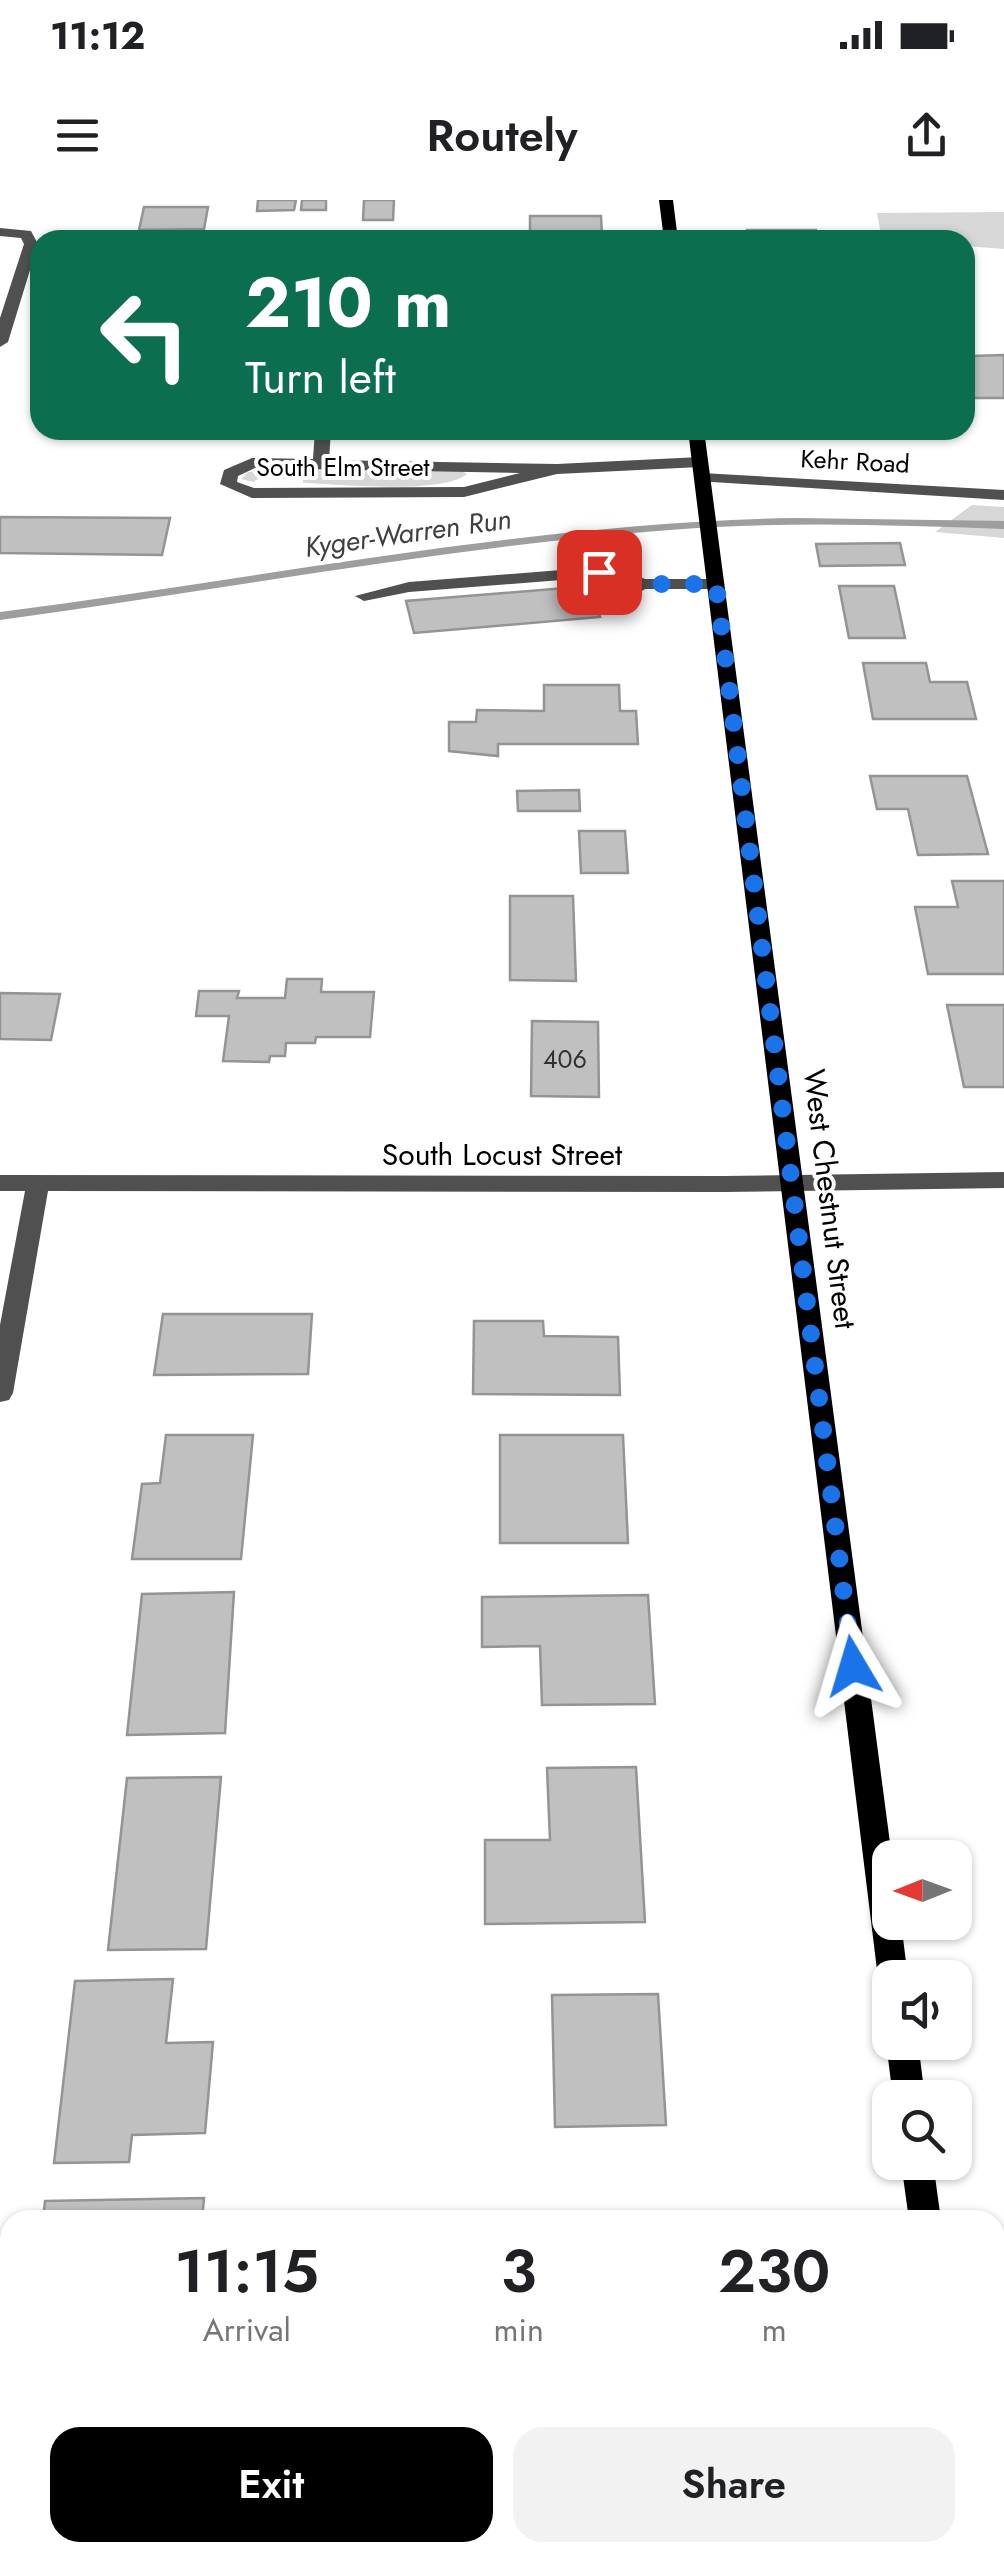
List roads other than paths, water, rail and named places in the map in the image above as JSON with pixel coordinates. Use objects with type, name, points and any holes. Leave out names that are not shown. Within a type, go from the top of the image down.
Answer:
[{"type":"main road","points":[[666,200],[670,230]]},
{"type":"main road","name":"West Chestnut Street","points":[[697,440],[891,1960]]},
{"type":"main road","points":[[919,2180],[924,2210]]},
{"type":"street","points":[[0,232],[26,234],[30,241]]},
{"type":"street","points":[[0,342],[30,250]]},
{"type":"street","points":[[321,461],[322,440]]},
{"type":"street","name":"South Elm Street","points":[[557,469],[464,492],[252,493],[228,484],[230,473],[238,466],[321,461],[701,470]]},
{"type":"street","name":"Kehr Road","points":[[701,470],[1004,495]]},
{"type":"street","points":[[364,596],[410,588],[599,572],[616,573],[642,584],[716,584]]},
{"type":"street","points":[[618,602],[626,592],[642,584]]},
{"type":"street","name":"South Locust Street","points":[[0,1183],[1004,1180]]},
{"type":"street","points":[[0,1394],[38,1183]]},
{"type":"waterway","name":"Kyger-Warren Run","points":[[0,616],[502,543],[670,526],[795,521],[1004,525]]}]
